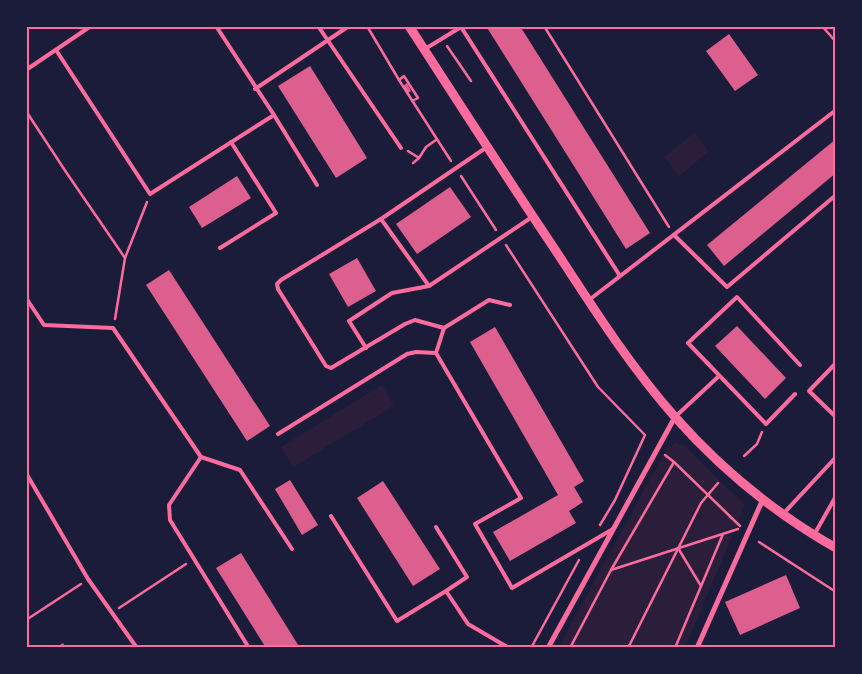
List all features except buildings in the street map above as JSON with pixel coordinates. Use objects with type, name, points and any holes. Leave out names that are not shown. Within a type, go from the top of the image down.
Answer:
[{"type":"street","points":[[409,26],[532,217],[628,357],[675,417],[729,471],[763,500],[836,548]]},
{"type":"street","points":[[548,648],[675,417]]},
{"type":"street","points":[[697,648],[763,500]]},
{"type":"lane","points":[[26,70],[91,26]]},
{"type":"lane","points":[[216,26],[317,185]]},
{"type":"lane","points":[[318,26],[401,148]]},
{"type":"lane","points":[[255,89],[349,26]]},
{"type":"lane","points":[[424,49],[461,27],[620,276]]},
{"type":"lane","points":[[56,50],[150,194],[274,115]]},
{"type":"lane","points":[[589,300],[836,110]]},
{"type":"lane","points":[[220,248],[276,213],[231,142]]},
{"type":"lane","points":[[444,328],[415,320],[331,368],[326,366],[278,289],[277,284],[381,218],[487,147]]},
{"type":"lane","points":[[674,235],[726,286],[836,195]]},
{"type":"lane","points":[[366,348],[349,321],[392,293],[429,286],[532,217]]},
{"type":"lane","points":[[381,218],[429,286]]},
{"type":"lane","points":[[795,394],[766,424],[688,342],[737,297],[800,365]]},
{"type":"lane","points":[[26,298],[44,325],[113,328],[200,458],[240,470],[292,549]]},
{"type":"lane","points":[[510,305],[489,300],[444,328],[436,353],[521,498],[475,524],[512,588],[613,529]]},
{"type":"lane","points":[[278,434],[407,354],[416,352],[436,353]]},
{"type":"lane","points":[[836,363],[809,391],[836,417]]},
{"type":"lane","points":[[675,417],[719,376]]},
{"type":"lane","points":[[783,514],[836,457]]},
{"type":"lane","points":[[200,458],[169,505],[170,520],[249,648]]},
{"type":"lane","points":[[26,474],[88,579],[137,648]]},
{"type":"lane","points":[[814,535],[836,496]]},
{"type":"lane","points":[[331,516],[397,621],[467,577],[436,527]]},
{"type":"lane","points":[[446,591],[468,624],[509,648]]},
{"type":"path","points":[[368,26],[398,80],[598,387],[648,439]]},
{"type":"path","points":[[544,26],[674,235]]},
{"type":"path","points":[[822,26],[836,42]]},
{"type":"path","points":[[444,42],[471,81]]},
{"type":"path","points":[[398,80],[404,76],[418,98],[412,101]]},
{"type":"path","points":[[26,111],[125,258]]},
{"type":"path","points":[[413,163],[419,158],[426,147],[437,139]]},
{"type":"path","points":[[113,328],[125,258],[150,194]]},
{"type":"path","points":[[744,456],[757,444],[766,424]]},
{"type":"path","points":[[531,648],[588,544],[615,500],[644,435]]},
{"type":"path","points":[[611,570],[742,528],[665,455]]},
{"type":"path","points":[[570,648],[611,570],[674,462]]},
{"type":"path","points":[[628,648],[701,502],[718,483]]},
{"type":"path","points":[[676,648],[724,534]]},
{"type":"path","points":[[759,542],[836,592]]},
{"type":"path","points":[[678,548],[701,586]]},
{"type":"path","points":[[117,609],[194,559]]},
{"type":"path","points":[[26,620],[88,579]]},
{"type":"shaded area","points":[[694,133],[709,151],[679,176],[664,157]]},
{"type":"shaded area","points":[[382,385],[394,406],[293,467],[281,447]]},
{"type":"shaded area","points":[[676,443],[685,446],[745,505],[685,648],[558,648],[667,448]]}]
